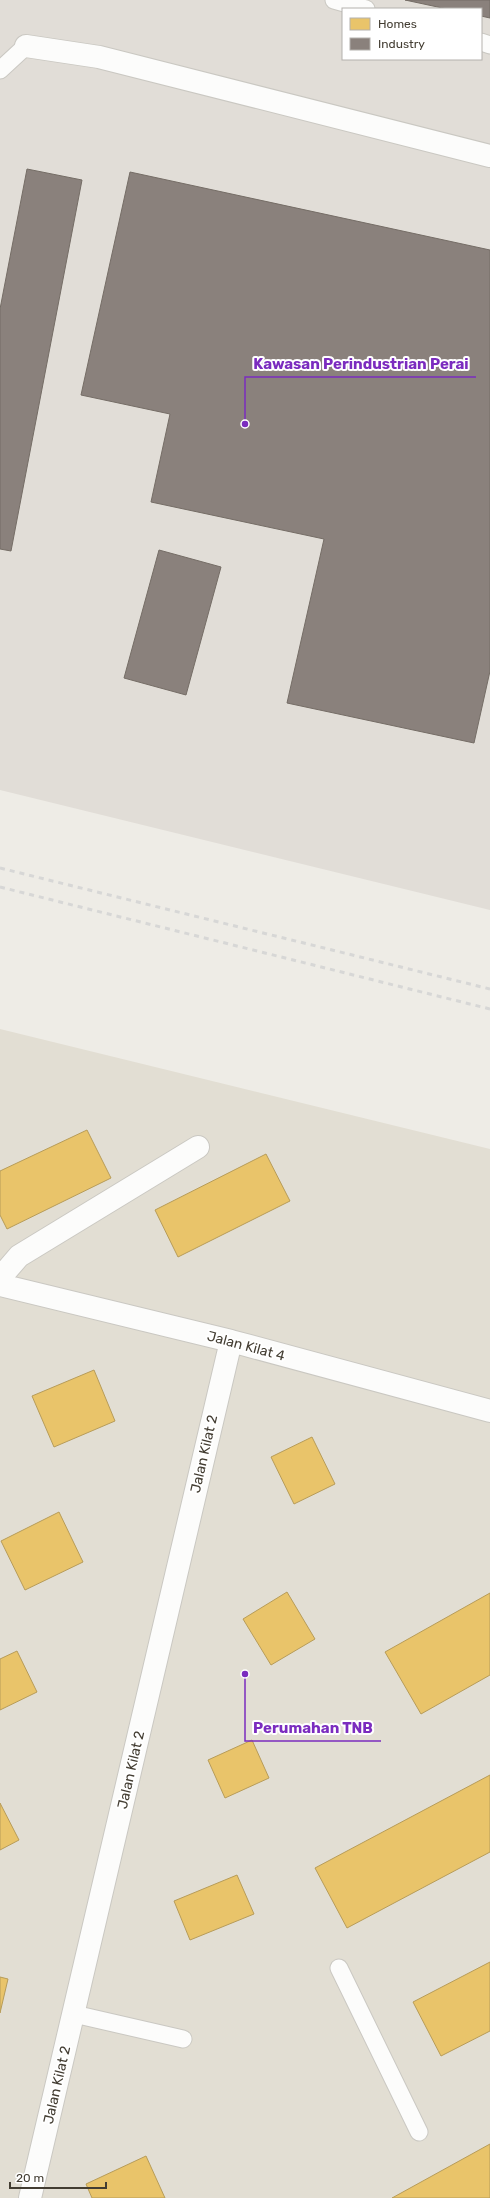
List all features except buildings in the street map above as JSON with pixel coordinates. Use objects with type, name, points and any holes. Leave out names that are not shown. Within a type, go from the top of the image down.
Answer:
[{"type":"street","points":[[26,46],[99,57],[490,156]]},
{"type":"street","points":[[0,1278],[19,1256],[198,1147]]},
{"type":"street","name":"Jalan Kilat 4","points":[[0,1285],[231,1341],[490,1411]]},
{"type":"street","name":"Jalan Kilat 2","points":[[30,2198],[231,1341]]},
{"type":"lane","points":[[334,0],[362,8]]},
{"type":"lane","points":[[0,70],[26,46]]},
{"type":"lane","points":[[339,1968],[419,2132]]},
{"type":"lane","points":[[74,2014],[183,2039]]},
{"type":"shaded area","points":[[0,0],[490,0],[490,910],[0,790]]},
{"type":"shaded area","points":[[0,1029],[490,1149],[490,2198],[0,2198]]},
{"type":"railway","points":[[0,868],[490,989]]},
{"type":"railway","points":[[0,887],[490,1009]]},
{"type":"place","name":"Kawasan Perindustrian Perai","points":[[245,424]]},
{"type":"place","name":"Perumahan TNB","points":[[245,1674]]}]
